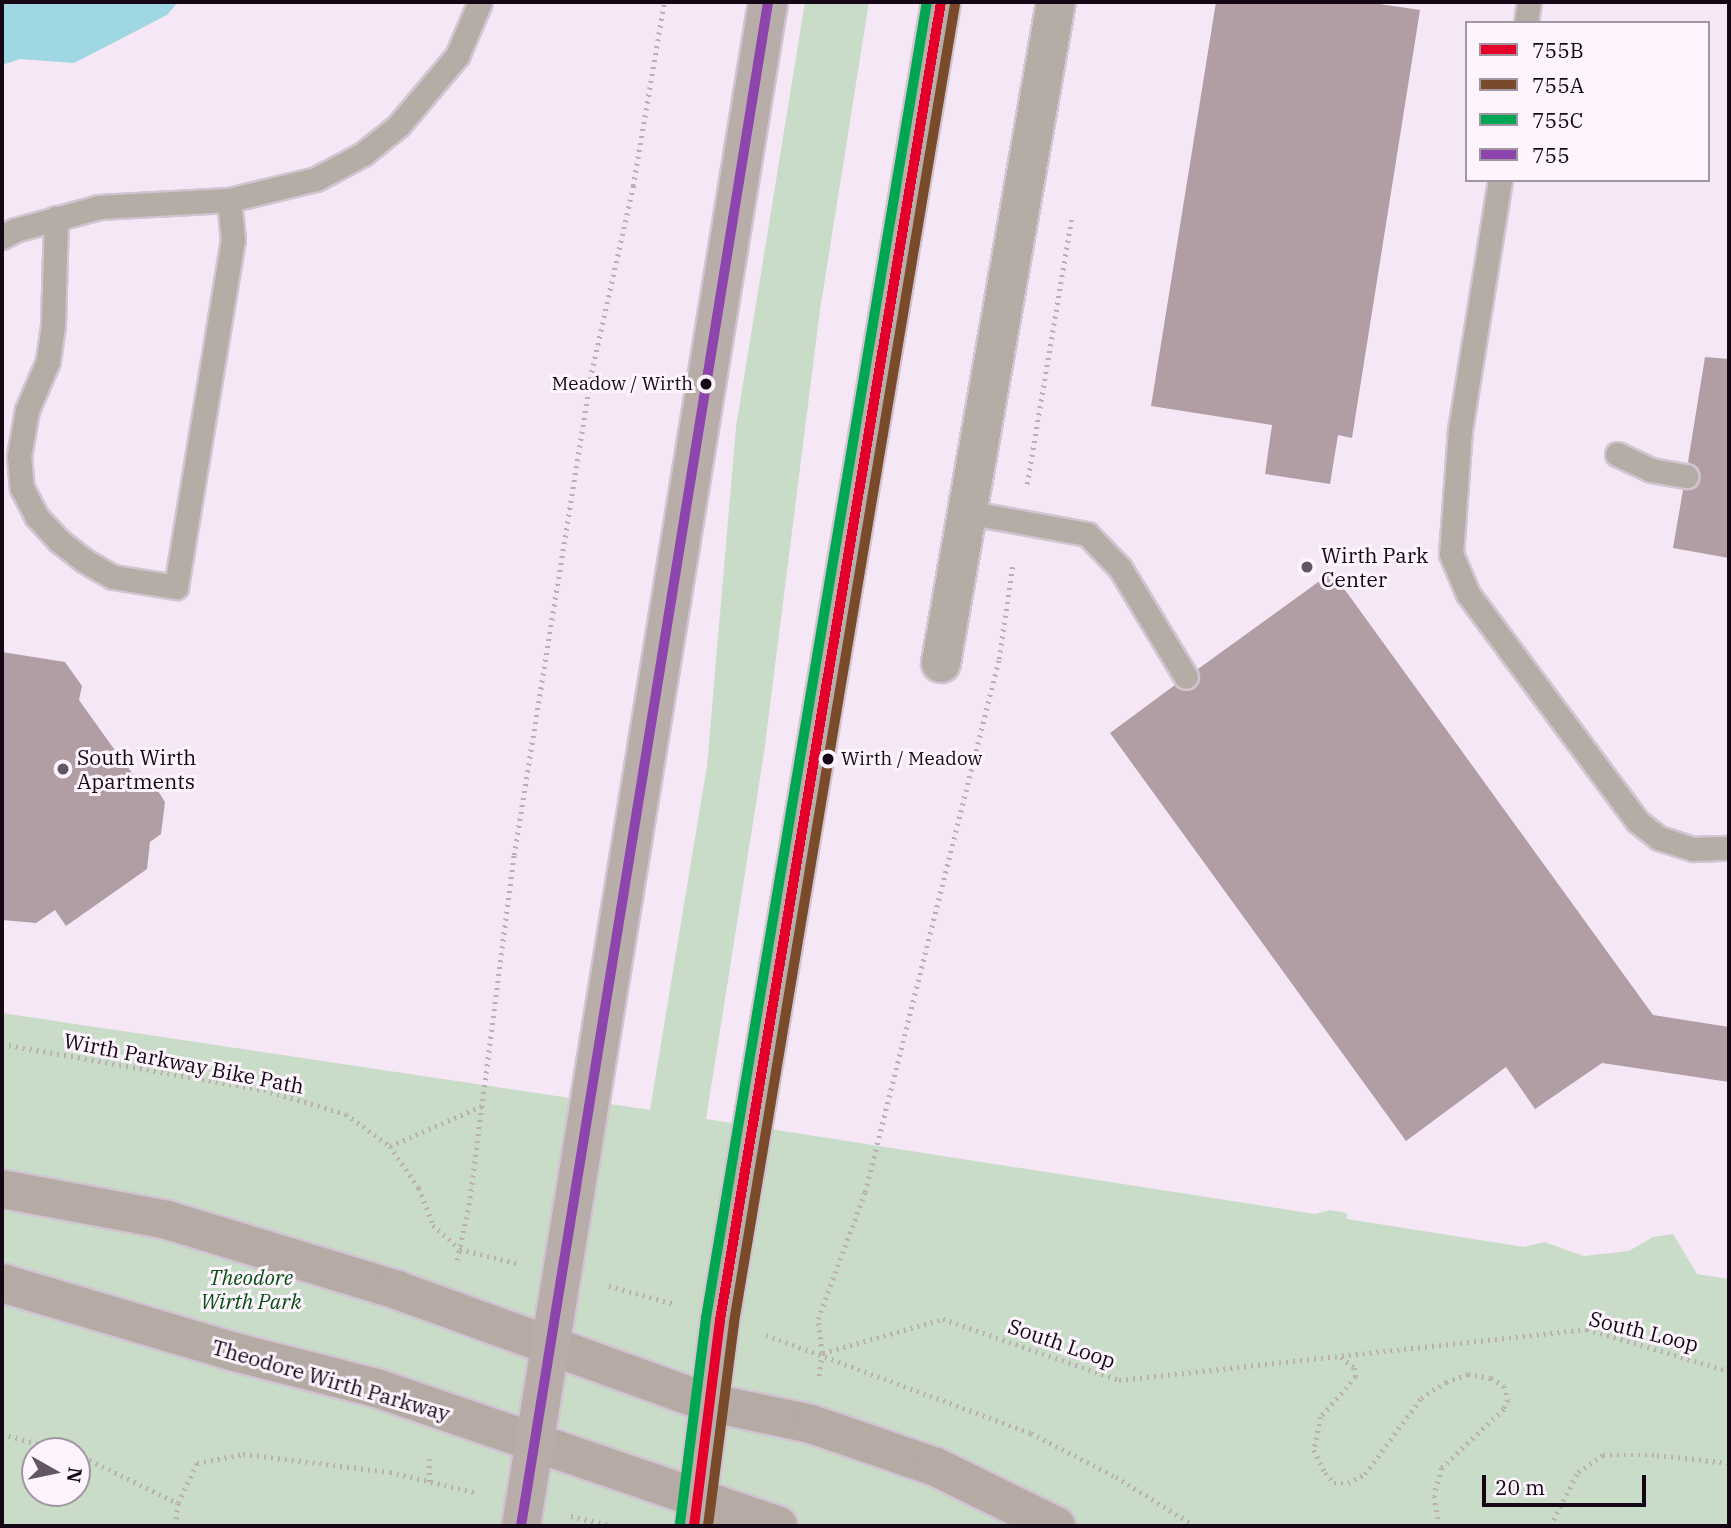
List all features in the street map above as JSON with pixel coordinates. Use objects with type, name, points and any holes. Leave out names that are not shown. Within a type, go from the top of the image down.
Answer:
[{"type":"main road","points":[[521,1526],[548,1346],[562,1274],[768,2]]},
{"type":"main road","points":[[696,1511],[720,1320],[941,2]]},
{"type":"street","points":[[941,663],[1056,2]]},
{"type":"street","points":[[2,1189],[167,1220],[397,1290],[708,1402],[811,1424],[936,1467],[1056,1526]]},
{"type":"street","name":"Theodore Wirth Parkway","points":[[2,1283],[235,1352],[376,1388],[533,1442],[696,1511],[778,1526]]},
{"type":"lane","points":[[2,237],[56,218],[99,207],[229,200],[316,179],[363,153],[398,126],[457,56],[480,2]]},
{"type":"lane","points":[[1526,21],[1529,2]]},
{"type":"lane","points":[[1500,182],[1460,429],[1451,554],[1468,594],[1637,821],[1659,838],[1693,849],[1729,848]]},
{"type":"lane","points":[[56,218],[53,325],[48,360],[27,410],[19,456],[22,488],[36,516],[58,540],[85,561],[113,577],[176,587],[233,240],[229,200]]},
{"type":"lane","points":[[1617,454],[1651,470],[1686,476]]},
{"type":"lane","points":[[966,512],[1087,534],[1121,568],[1186,677]]},
{"type":"path","points":[[664,2],[633,186],[590,379],[514,855],[482,1106],[460,1249],[649,1295],[822,1353],[1031,1433],[1116,1477],[1195,1526]]},
{"type":"path","points":[[590,379],[634,386]]},
{"type":"path","name":"Wirth Parkway Bike Path","points":[[2,1044],[264,1090],[346,1114],[390,1146],[419,1188],[433,1225],[460,1249]]},
{"type":"path","points":[[390,1146],[482,1106]]},
{"type":"path","name":"South Loop","points":[[822,1353],[943,1319],[1119,1380],[1587,1329],[1729,1371]]},
{"type":"path","points":[[1340,1356],[1355,1368],[1356,1377],[1321,1417],[1314,1450],[1325,1473],[1334,1483],[1348,1483],[1365,1474],[1421,1398],[1446,1382],[1468,1374],[1491,1378],[1504,1386],[1508,1400],[1504,1409],[1442,1468],[1434,1496],[1440,1526]]},
{"type":"path","points":[[2,1434],[21,1439]]},
{"type":"path","points":[[175,1526],[178,1503],[197,1463],[243,1454],[390,1472],[429,1482]]},
{"type":"path","points":[[1550,1526],[1578,1472],[1603,1455],[1657,1455],[1729,1463]]},
{"type":"path","points":[[91,1461],[178,1503]]},
{"type":"green space","name":"Theodore Wirth Park","points":[[805,2],[869,2],[820,310],[764,753],[706,1119],[1315,1214],[1330,1210],[1347,1213],[1347,1219],[1524,1247],[1544,1242],[1584,1256],[1629,1251],[1653,1237],[1673,1234],[1697,1274],[1729,1279],[1729,1526],[2,1526],[2,1013],[650,1110],[707,766],[736,427]]},
{"type":"water","points":[[2,2],[178,2],[167,15],[74,63],[20,59],[2,65]]},
{"type":"building","points":[[1216,2],[1366,2],[1420,10],[1352,438],[1338,435],[1330,484],[1265,474],[1272,425],[1151,406]]},
{"type":"building","points":[[1705,357],[1729,359],[1729,558],[1673,548],[1683,490],[1691,489],[1700,478],[1695,466],[1688,462]]},
{"type":"building","points":[[1332,572],[1653,1015],[1729,1027],[1729,1082],[1602,1063],[1535,1109],[1506,1067],[1406,1141],[1110,733],[1175,685],[1186,691],[1194,689],[1200,677],[1198,669]]},
{"type":"building","name":"South Wirth Apartments","points":[[2,652],[65,662],[82,686],[79,700],[114,749],[136,778],[151,780],[165,802],[161,834],[150,842],[147,869],[66,926],[55,910],[36,923],[2,920]]},
{"type":"transit line","name":"755","points":[[521,1526],[768,2]]},
{"type":"transit line","name":"755C","points":[[680,1524],[706,1318],[927,2]]},
{"type":"transit line","name":"755B","points":[[694,1526],[720,1320],[941,2]]},
{"type":"transit line","name":"755A","points":[[708,1526],[734,1322],[955,4]]},
{"type":"place","name":"Meadow / Wirth","points":[[706,384]]},
{"type":"place","name":"Wirth Park Center","points":[[1307,567]]},
{"type":"place","name":"Wirth / Meadow","points":[[828,759]]},
{"type":"place","name":"South Wirth Apartments","points":[[63,769]]}]
